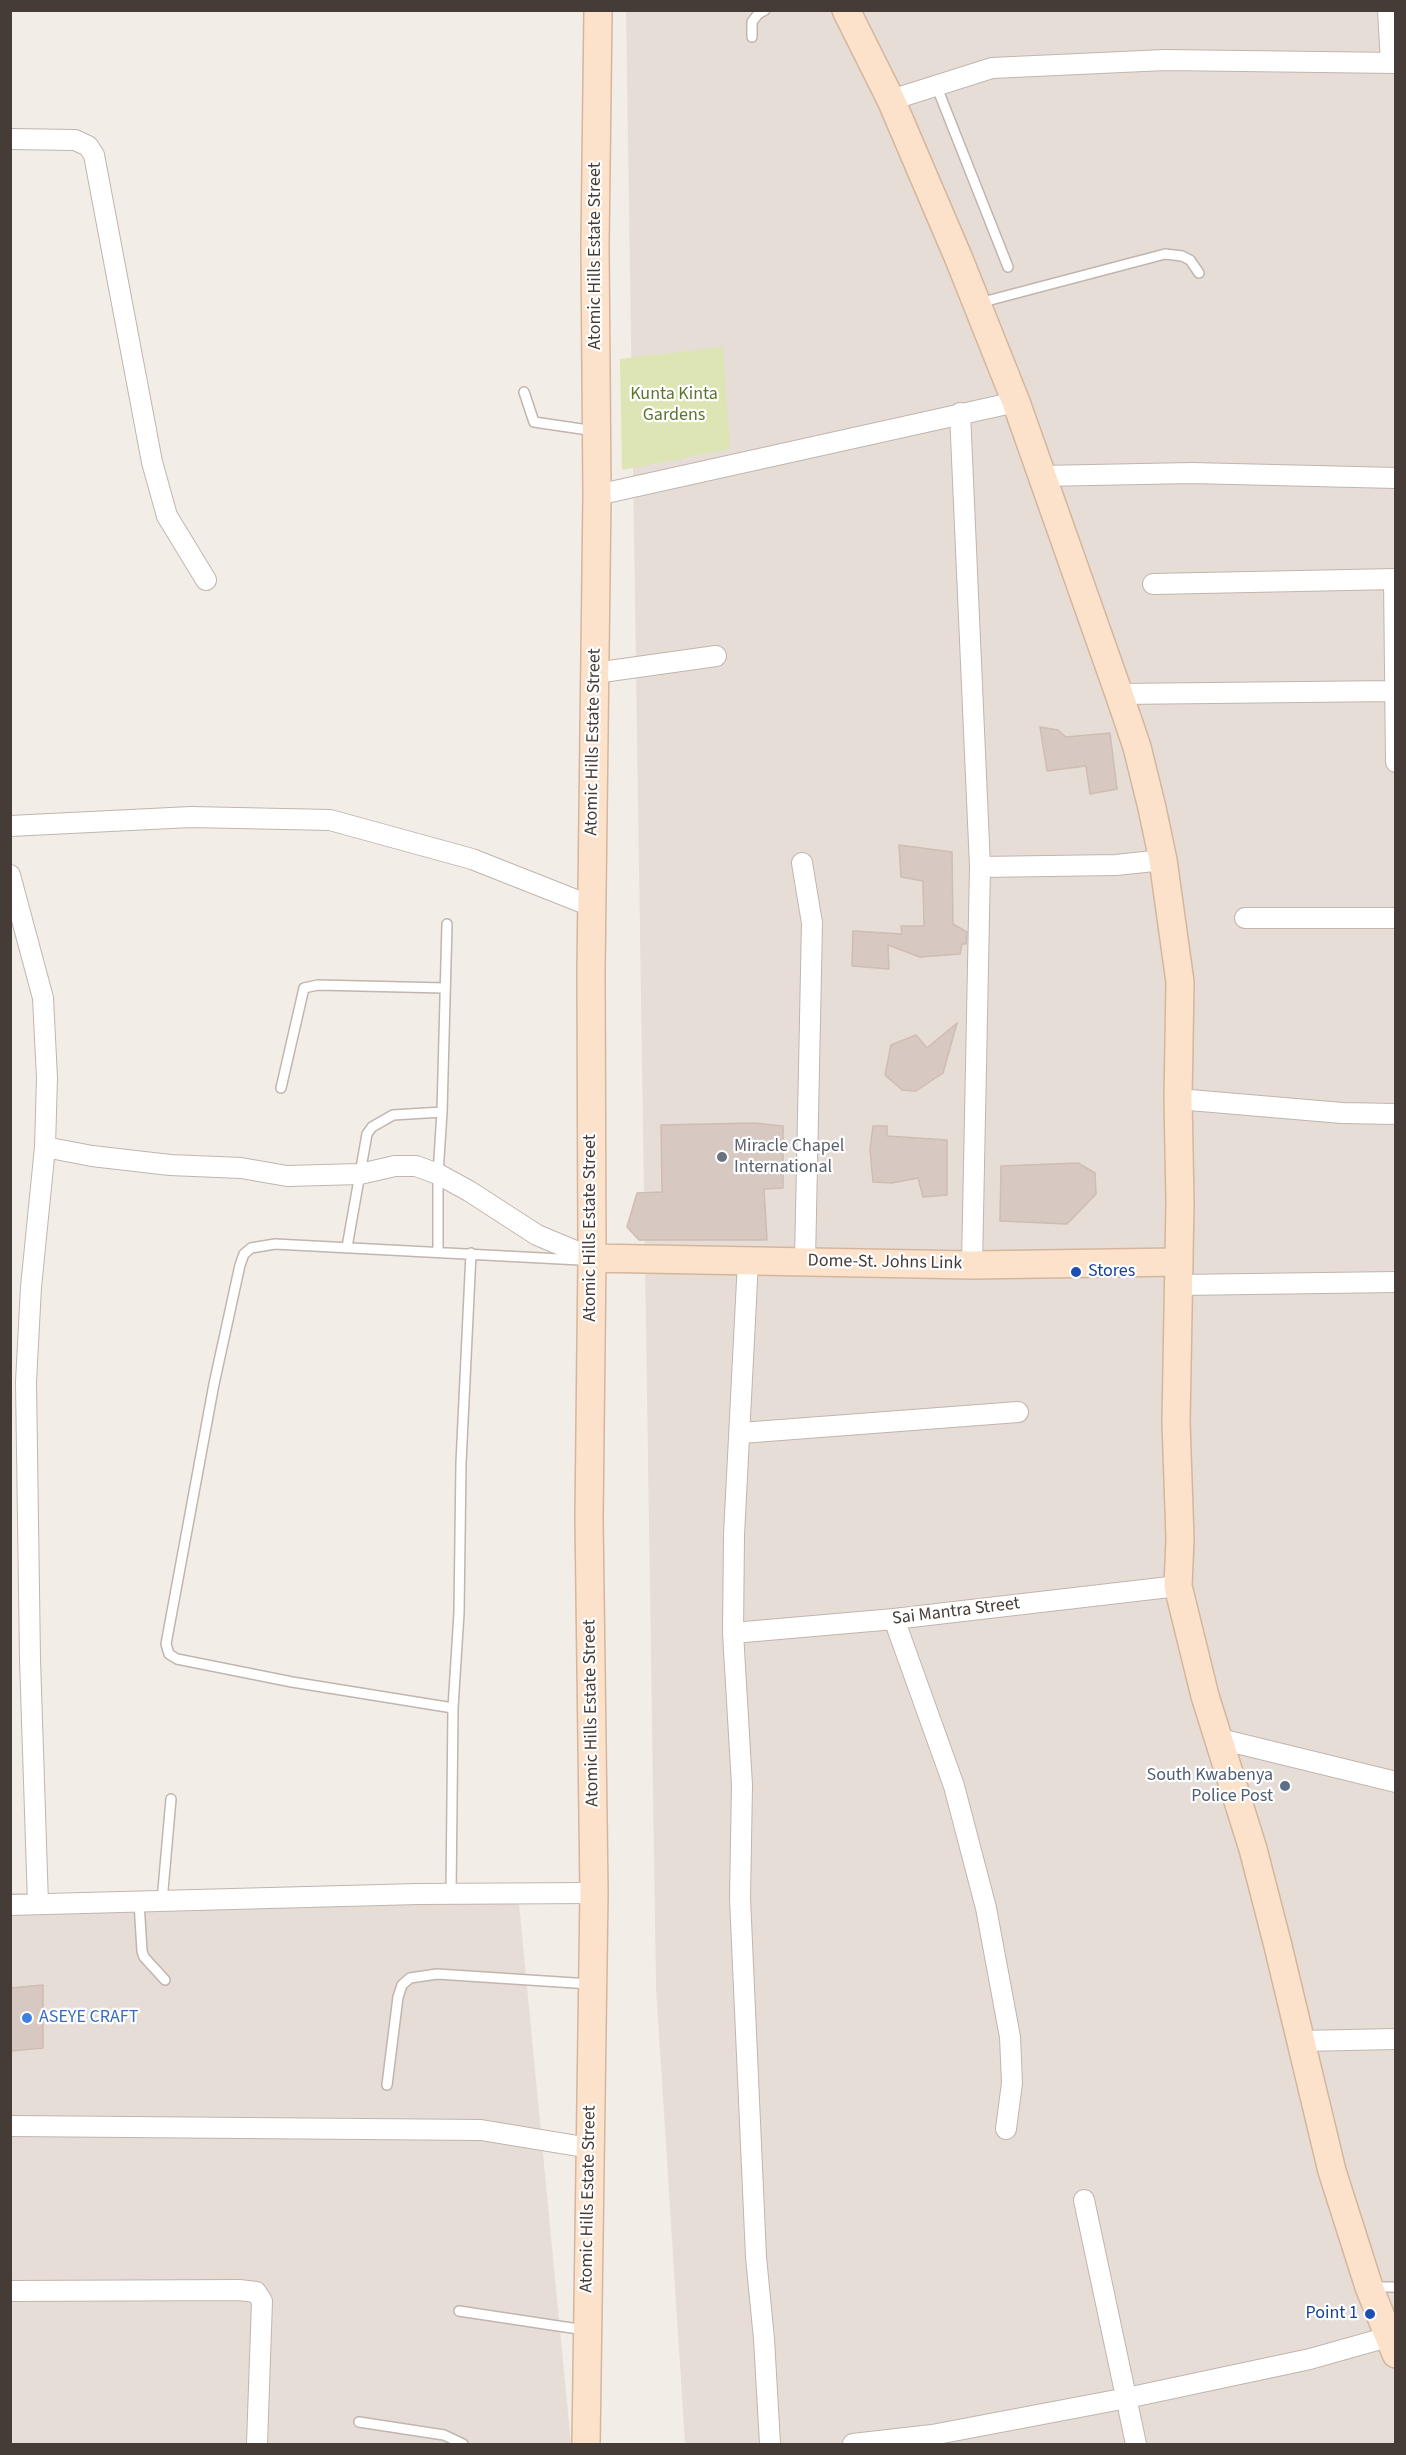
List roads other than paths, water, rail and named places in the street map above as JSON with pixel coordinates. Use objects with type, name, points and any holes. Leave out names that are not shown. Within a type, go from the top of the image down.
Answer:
[{"type":"main road","name":"Atomic Hills Estate Street","points":[[586,2445],[594,1893],[589,1518],[592,1259],[591,906],[597,495],[595,246],[598,10]]},
{"type":"main road","points":[[846,10],[891,100],[1016,402],[1137,747],[1163,860],[1179,982],[1179,1274],[1176,1422],[1180,1539],[1178,1586],[1205,1696],[1252,1849],[1332,2171],[1369,2287],[1392,2345]]},
{"type":"main road","name":"Dome-St. Johns Link","points":[[592,1259],[972,1265],[1179,1274]]},
{"type":"street","points":[[891,100],[992,68],[1165,60],[1393,63],[1388,10]]},
{"type":"street","points":[[10,139],[75,140],[88,146],[94,154],[152,462],[167,516],[206,580]]},
{"type":"street","points":[[597,495],[1016,402]]},
{"type":"street","points":[[960,413],[980,867],[972,1265]]},
{"type":"street","points":[[1041,476],[1192,473],[1395,478]]},
{"type":"street","points":[[1153,584],[1395,579],[1395,762]]},
{"type":"street","points":[[595,674],[716,656]]},
{"type":"street","points":[[1119,694],[1394,691]]},
{"type":"street","points":[[10,826],[191,817],[330,820],[472,859],[591,906]]},
{"type":"street","points":[[980,867],[1116,865],[1163,860]]},
{"type":"street","points":[[802,863],[809,892],[812,923],[806,1261]]},
{"type":"street","points":[[10,875],[43,998],[47,1078],[45,1147],[31,1287],[26,1382],[30,1648],[38,1904]]},
{"type":"street","points":[[1245,918],[1395,918]]},
{"type":"street","points":[[1178,1099],[1342,1113],[1395,1114]]},
{"type":"street","points":[[45,1147],[92,1156],[170,1165],[241,1168],[287,1176],[360,1174],[394,1166],[416,1166],[438,1174],[470,1191],[537,1235],[592,1259]]},
{"type":"street","points":[[748,1261],[734,1535],[733,1633],[742,1785],[740,1898],[756,2257],[764,2339],[770,2445]]},
{"type":"street","points":[[1179,1274],[1395,1282]]},
{"type":"street","points":[[741,1433],[1018,1412]]},
{"type":"street","name":"Sai Mantra Street","points":[[733,1633],[894,1619],[1178,1586]]},
{"type":"street","points":[[894,1619],[954,1786],[986,1908],[1010,2037],[1012,2083],[1006,2129]]},
{"type":"street","points":[[1220,1739],[1395,1782]]},
{"type":"street","points":[[10,1905],[451,1894],[594,1893]]},
{"type":"street","points":[[1301,2041],[1395,2038]]},
{"type":"street","points":[[10,2126],[481,2130],[590,2148]]},
{"type":"street","points":[[1084,2200],[1136,2445]]},
{"type":"street","points":[[10,2292],[239,2290],[256,2292],[262,2301],[257,2445]]},
{"type":"street","points":[[854,2445],[932,2435],[1127,2398],[1310,2359],[1392,2345]]},
{"type":"lane","points":[[752,37],[752,22],[758,14],[765,10]]},
{"type":"lane","points":[[936,85],[1008,267]]},
{"type":"lane","points":[[977,304],[1165,254],[1182,256],[1190,260],[1199,273]]},
{"type":"lane","points":[[524,392],[534,422],[597,431]]},
{"type":"lane","points":[[438,1251],[438,1174],[447,924]]},
{"type":"lane","points":[[282,1088],[304,988],[318,985],[446,988]]},
{"type":"lane","points":[[347,1247],[367,1134],[379,1122],[393,1115],[442,1112]]},
{"type":"lane","points":[[453,1708],[292,1682],[177,1659],[169,1654],[167,1649],[214,1384],[240,1265],[244,1254],[251,1248],[275,1244],[592,1259]]},
{"type":"lane","points":[[451,1894],[453,1708],[459,1613],[461,1463],[471,1253]]},
{"type":"lane","points":[[162,1901],[171,1800]]},
{"type":"lane","points":[[139,1902],[141,1951],[165,1980]]},
{"type":"lane","points":[[387,2085],[398,1997],[402,1985],[410,1978],[422,1974],[437,1974],[592,1984]]},
{"type":"lane","points":[[1369,2287],[1395,2287]]},
{"type":"lane","points":[[459,2311],[587,2330]]},
{"type":"lane","points":[[359,2422],[444,2435],[463,2445]]},
{"type":"place","name":"Miracle Chapel International","points":[[722,1157]]},
{"type":"place","name":"Stores","points":[[1076,1272]]},
{"type":"place","name":"South Kwabenya Police Post","points":[[1285,1786]]},
{"type":"place","name":"ASEYE CRAFT","points":[[27,2018]]},
{"type":"place","name":"Point 1","points":[[1370,2314]]},
{"type":"park label","name":"Kunta Kinta Gardens","points":[[674,405]]}]
